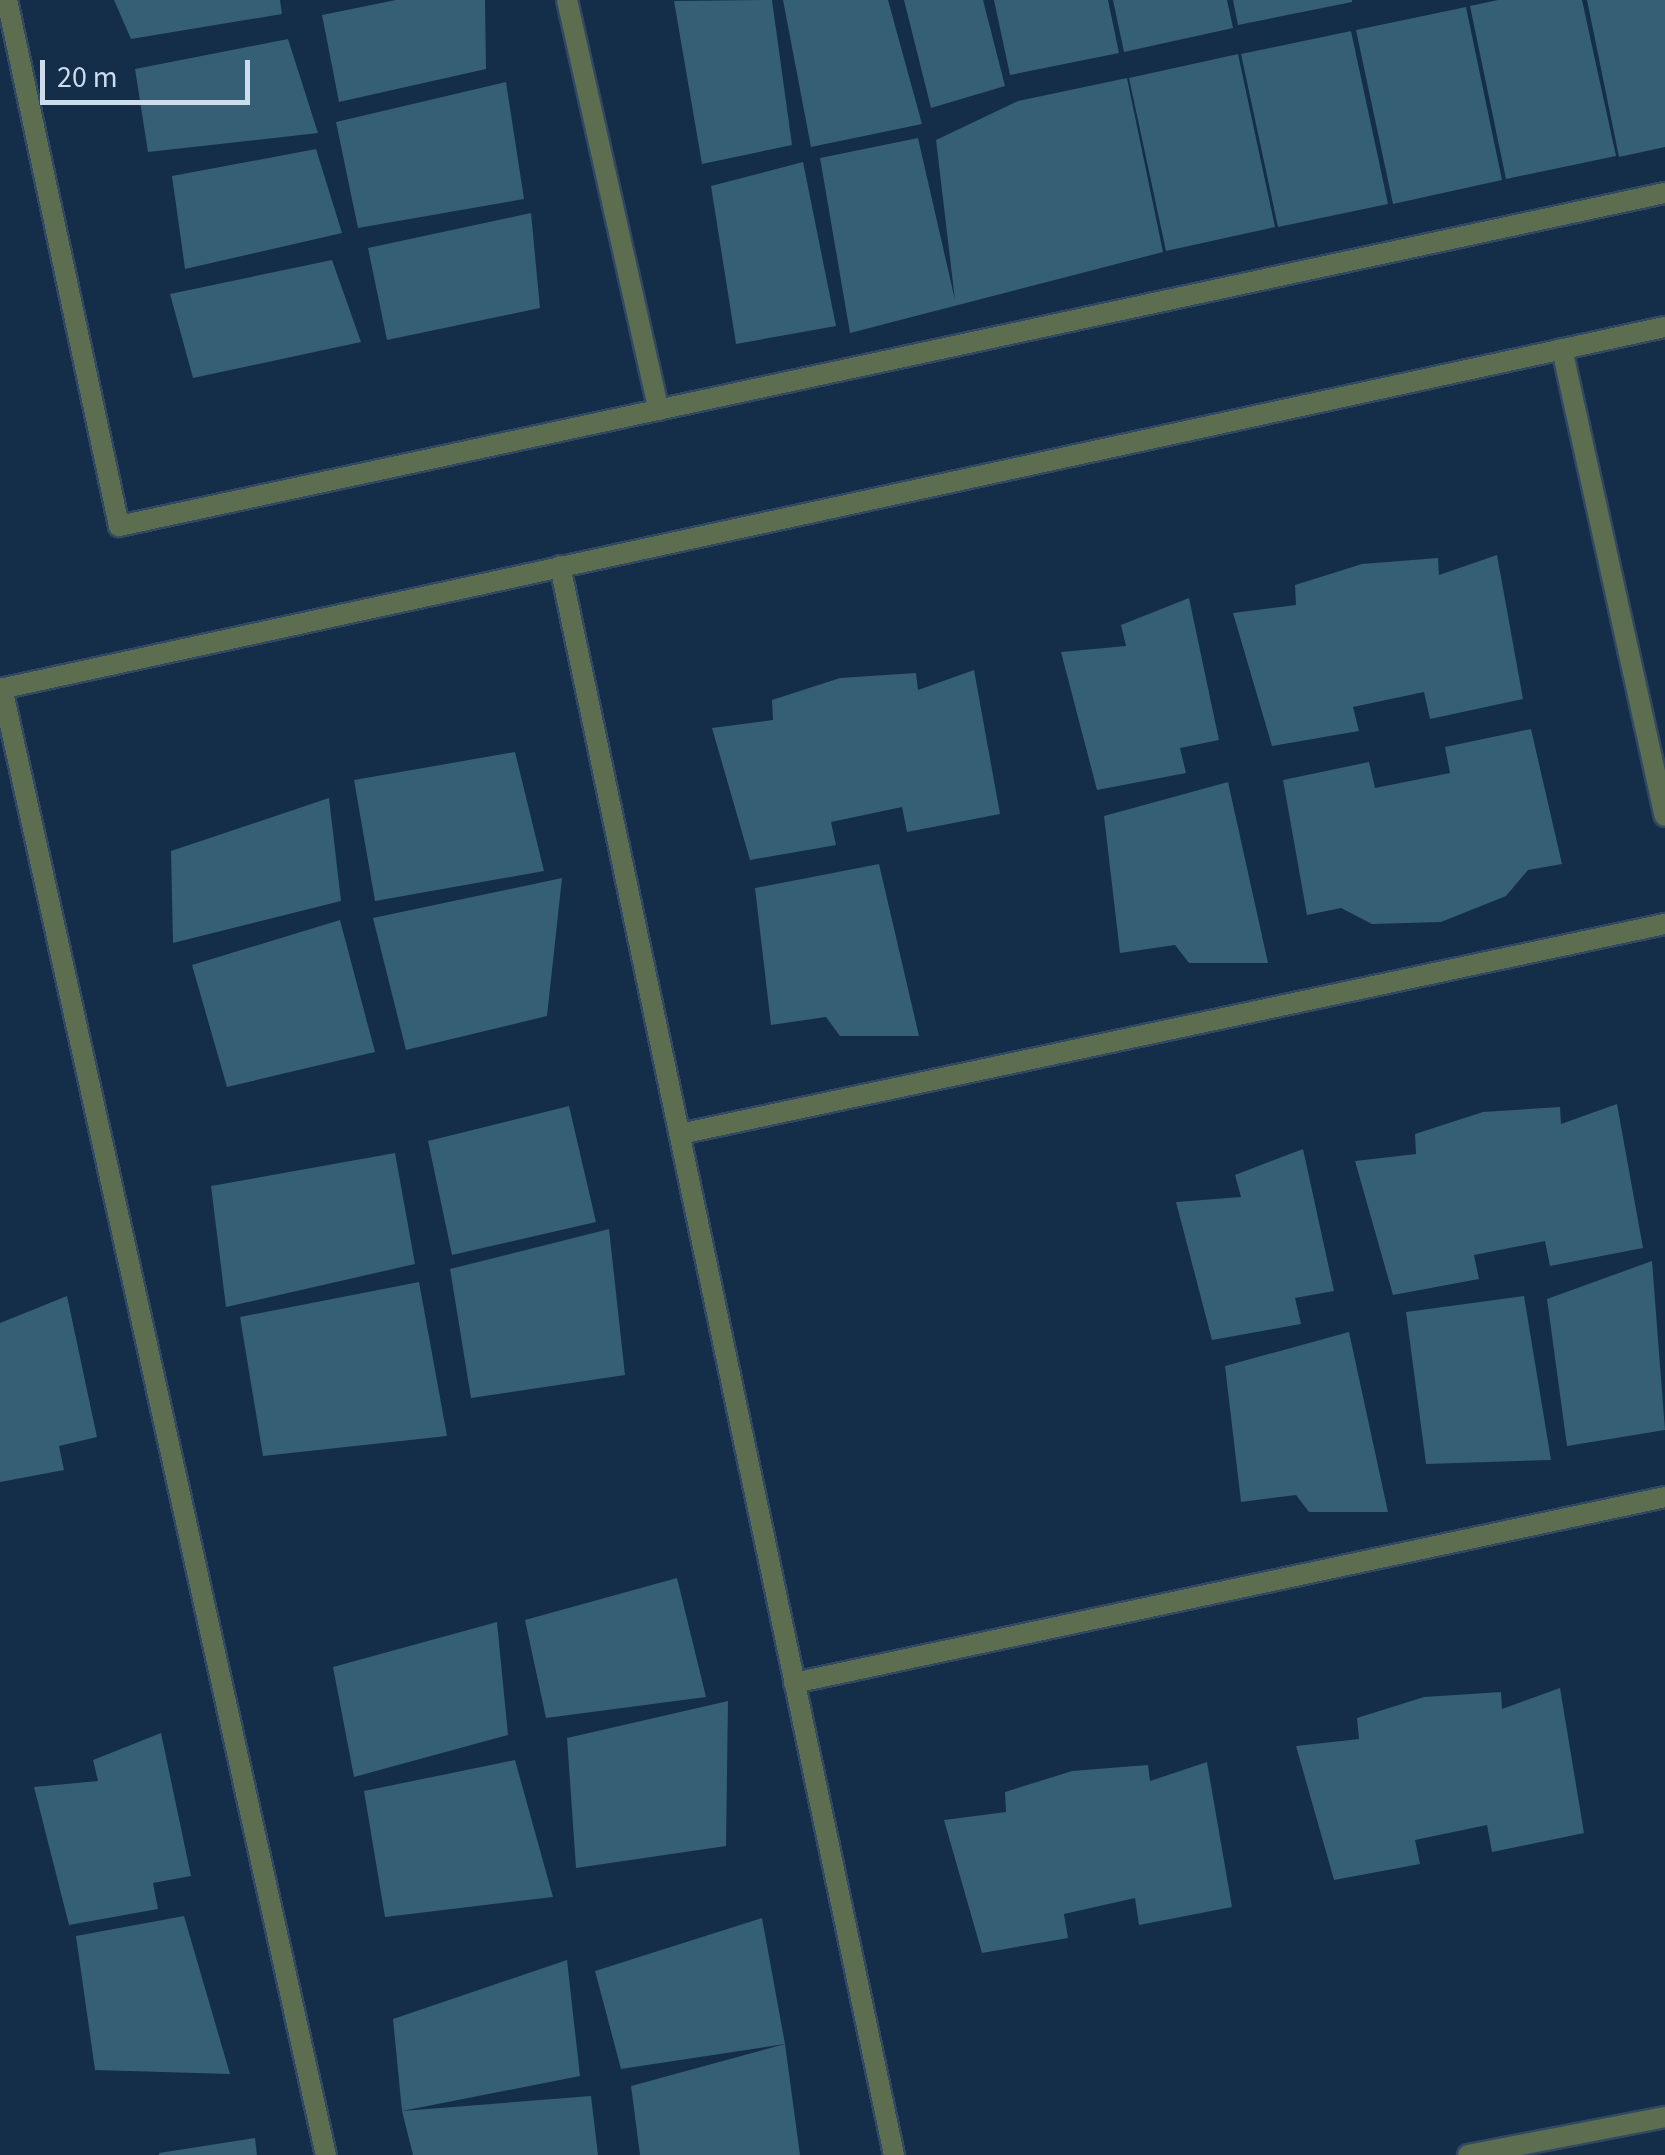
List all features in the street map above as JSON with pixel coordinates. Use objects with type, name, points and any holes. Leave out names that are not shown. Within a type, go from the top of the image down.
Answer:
[{"type":"street","points":[[8,0],[119,526],[1665,193]]},
{"type":"street","points":[[567,0],[659,410]]},
{"type":"street","points":[[326,2155],[1,689],[1665,327]]},
{"type":"street","points":[[1562,349],[1665,816]]},
{"type":"street","points":[[560,566],[894,2155]]},
{"type":"street","points":[[680,1134],[1665,924]]},
{"type":"street","points":[[794,1683],[1665,1497]]},
{"type":"street","points":[[1468,2155],[1665,2116]]},
{"type":"building","points":[[114,0],[280,0],[282,14],[131,39]]},
{"type":"building","points":[[396,0],[485,0],[486,69],[339,102],[322,15]]},
{"type":"building","points":[[772,0],[792,145],[702,164],[674,1]]},
{"type":"building","points":[[783,0],[888,0],[922,124],[811,147]]},
{"type":"building","points":[[904,0],[983,0],[1005,86],[931,108]]},
{"type":"building","points":[[994,0],[1108,0],[1119,53],[1010,75]]},
{"type":"building","points":[[1113,0],[1227,0],[1233,28],[1124,52]]},
{"type":"building","points":[[1233,0],[1352,0],[1352,2],[1238,25]]},
{"type":"building","points":[[1498,0],[1582,0],[1616,156],[1506,179],[1470,6]]},
{"type":"building","points":[[1587,0],[1665,0],[1665,147],[1619,157]]},
{"type":"building","points":[[1466,7],[1502,180],[1393,204],[1356,30]]},
{"type":"building","points":[[1351,31],[1388,204],[1278,227],[1241,54]]},
{"type":"building","points":[[288,39],[318,133],[148,152],[135,69]]},
{"type":"building","points":[[1238,54],[1275,227],[1166,251],[1129,78]]},
{"type":"building","points":[[1127,78],[1163,252],[850,333],[820,158],[918,138],[955,300],[936,140],[1018,101]]},
{"type":"building","points":[[506,82],[524,199],[358,228],[336,122]]},
{"type":"building","points":[[316,149],[342,233],[185,269],[172,176]]},
{"type":"building","points":[[803,162],[836,326],[736,344],[711,186]]},
{"type":"building","points":[[531,213],[540,308],[387,340],[368,248]]},
{"type":"building","points":[[332,260],[361,342],[193,378],[170,294]]},
{"type":"building","points":[[1497,555],[1523,699],[1430,719],[1424,692],[1353,707],[1359,731],[1272,746],[1233,613],[1296,605],[1295,585],[1362,564],[1438,558],[1439,575]]},
{"type":"building","points":[[1189,598],[1219,740],[1180,748],[1186,773],[1097,790],[1061,652],[1126,646],[1121,625]]},
{"type":"building","points":[[974,670],[1000,814],[907,832],[902,807],[831,822],[836,845],[750,860],[712,728],[773,720],[772,700],[840,678],[916,673],[918,690]]},
{"type":"building","points":[[1531,729],[1562,864],[1528,870],[1506,896],[1441,922],[1372,924],[1341,908],[1307,915],[1283,780],[1369,762],[1375,788],[1450,773],[1445,747]]},
{"type":"building","points":[[515,752],[544,871],[375,901],[354,780]]},
{"type":"building","points":[[1228,782],[1268,963],[1189,963],[1175,945],[1120,953],[1104,816]]},
{"type":"building","points":[[329,798],[341,901],[173,943],[171,851]]},
{"type":"building","points":[[879,864],[919,1036],[840,1036],[826,1017],[771,1025],[755,888]]},
{"type":"building","points":[[562,878],[547,1016],[406,1050],[373,918]]},
{"type":"building","points":[[340,920],[375,1052],[227,1087],[192,965]]},
{"type":"building","points":[[1617,1104],[1643,1248],[1550,1266],[1545,1241],[1474,1255],[1479,1279],[1393,1295],[1355,1161],[1416,1154],[1415,1134],[1483,1112],[1560,1107],[1561,1124]]},
{"type":"building","points":[[569,1106],[596,1222],[452,1255],[428,1141]]},
{"type":"building","points":[[1303,1149],[1334,1291],[1295,1298],[1301,1324],[1212,1340],[1176,1202],[1241,1197],[1235,1175]]},
{"type":"building","points":[[395,1153],[415,1264],[226,1307],[211,1186]]},
{"type":"building","points":[[609,1229],[625,1375],[471,1398],[450,1269]]},
{"type":"building","points":[[1652,1261],[1665,1430],[1567,1446],[1547,1299]]},
{"type":"building","points":[[419,1282],[447,1436],[263,1456],[240,1317]]},
{"type":"building","points":[[67,1296],[97,1437],[59,1446],[64,1470],[0,1482],[0,1323]]},
{"type":"building","points":[[1524,1296],[1551,1460],[1426,1464],[1406,1312]]},
{"type":"building","points":[[1349,1332],[1388,1512],[1309,1512],[1296,1495],[1241,1502],[1225,1366]]},
{"type":"building","points":[[677,1578],[706,1697],[546,1718],[525,1620]]},
{"type":"building","points":[[497,1622],[508,1735],[354,1777],[333,1667]]},
{"type":"building","points":[[1560,1688],[1584,1833],[1492,1852],[1487,1825],[1415,1840],[1420,1864],[1334,1880],[1296,1746],[1359,1739],[1357,1718],[1424,1697],[1501,1692],[1502,1709]]},
{"type":"building","points":[[728,1701],[726,1846],[576,1868],[567,1738]]},
{"type":"building","points":[[161,1733],[191,1876],[153,1883],[158,1909],[69,1925],[34,1787],[98,1781],[93,1760]]},
{"type":"building","points":[[515,1760],[553,1897],[385,1917],[364,1791]]},
{"type":"building","points":[[1207,1762],[1232,1907],[1139,1925],[1135,1898],[1064,1914],[1068,1938],[982,1953],[944,1820],[1006,1812],[1005,1792],[1072,1771],[1148,1765],[1150,1781]]},
{"type":"building","points":[[184,1916],[230,2074],[95,2070],[76,1936]]},
{"type":"building","points":[[762,1918],[785,2044],[621,2069],[595,1971]]},
{"type":"building","points":[[567,1960],[580,2076],[402,2111],[393,2019]]},
{"type":"building","points":[[785,2044],[800,2155],[640,2155],[631,2086]]},
{"type":"building","points":[[591,2096],[598,2155],[413,2155],[402,2111]]},
{"type":"building","points":[[255,2138],[257,2155],[159,2155],[159,2153]]}]
